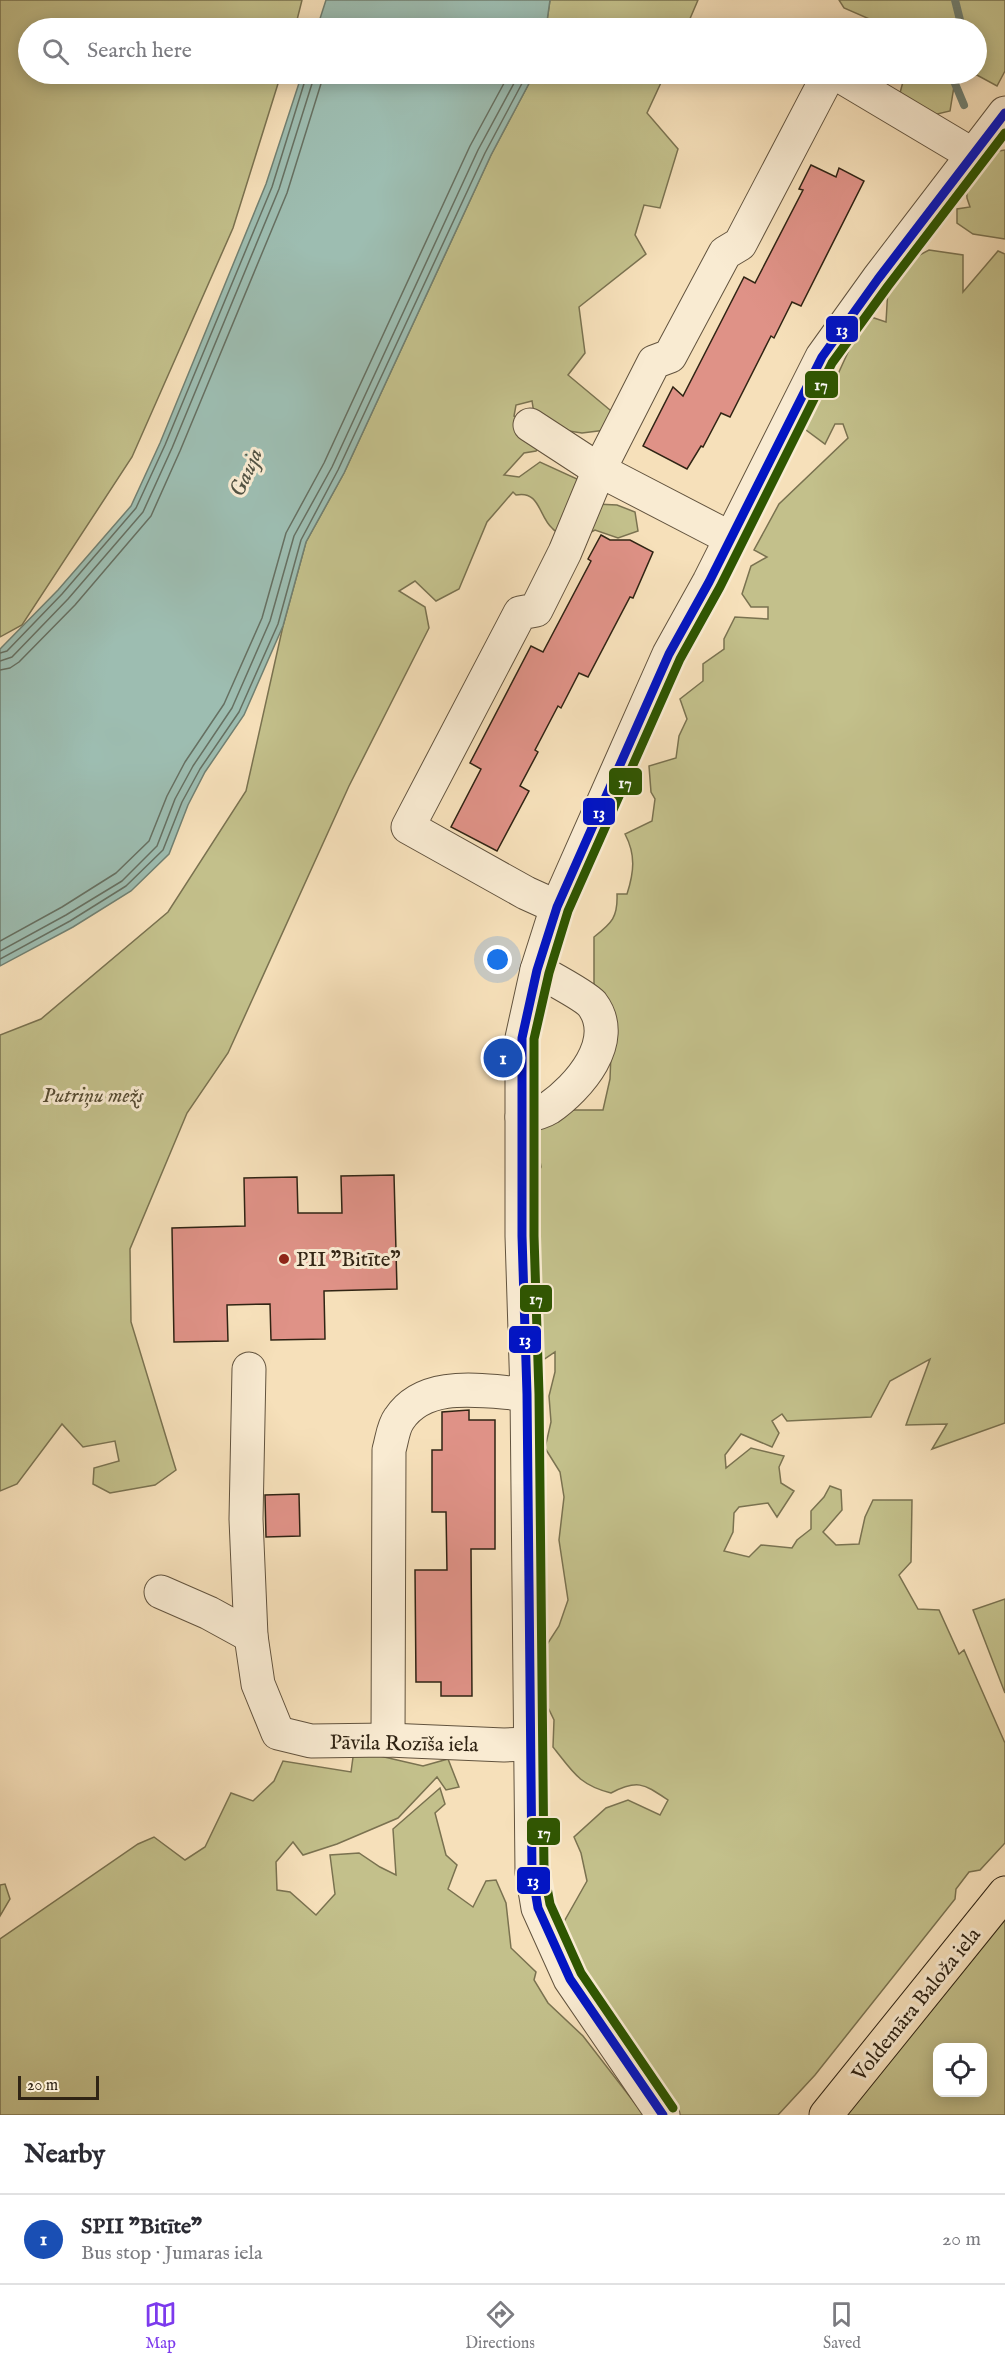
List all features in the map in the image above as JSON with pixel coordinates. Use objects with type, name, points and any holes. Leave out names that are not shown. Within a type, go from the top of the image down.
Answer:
[{"type":"main road","name":"Voldemāra Baloža iela","points":[[826,2115],[1005,1893]]},
{"type":"street","points":[[557,907],[526,893],[408,827],[520,613],[536,610],[565,552],[599,470],[654,362],[670,356],[725,253],[740,244],[824,84]]},
{"type":"street","points":[[854,84],[973,155]]},
{"type":"street","points":[[663,2115],[570,1979],[538,1908],[532,1872],[527,1394],[522,1236],[522,1038],[537,970],[557,907],[669,654],[709,582],[822,357],[878,279],[1005,113]]},
{"type":"street","points":[[530,425],[599,470],[730,538]]},
{"type":"street","points":[[522,1117],[547,1110],[574,1087],[589,1070],[600,1040],[600,1020],[591,1003],[537,970]]},
{"type":"street","points":[[249,1369],[246,1519],[251,1636]]},
{"type":"street","points":[[388,1740],[388,1450],[398,1420],[414,1402],[428,1395],[458,1391],[527,1394]]},
{"type":"street","points":[[161,1592],[251,1636]]},
{"type":"street","name":"Pāvila Rozīša iela","points":[[251,1636],[258,1684],[278,1733],[311,1741],[388,1740],[530,1744]]},
{"type":"green space","points":[[0,0],[302,0],[298,18],[18,18],[18,84],[278,84],[233,228],[132,457],[22,625],[0,637]]},
{"type":"green space","points":[[550,0],[698,0],[690,18],[547,18]]},
{"type":"green space","points":[[839,0],[1005,0],[1005,71],[997,86],[987,81],[987,18],[867,18],[844,8]]},
{"type":"green space","name":"Putriņu mežs","points":[[529,84],[660,84],[647,113],[678,149],[660,208],[644,205],[635,235],[646,254],[579,307],[585,353],[568,375],[616,415],[614,429],[582,433],[536,426],[532,401],[516,405],[514,416],[526,422],[543,443],[536,451],[524,453],[504,475],[519,477],[540,462],[588,484],[596,504],[617,505],[635,512],[638,531],[618,538],[595,530],[572,542],[552,528],[535,500],[530,496],[516,495],[513,492],[487,522],[459,589],[436,601],[415,581],[399,591],[425,607],[429,628],[349,786],[228,1053],[187,1113],[130,1249],[131,1322],[176,1470],[155,1485],[110,1493],[93,1484],[94,1468],[119,1461],[115,1441],[83,1447],[62,1424],[17,1484],[0,1491],[0,1035],[41,1019],[168,912],[246,791],[283,626],[306,542],[344,473],[491,155]]},
{"type":"green space","points":[[902,84],[954,84],[950,111],[929,116],[900,93]]},
{"type":"green space","points":[[1005,150],[1005,239],[973,234],[957,223],[957,209],[970,207],[966,178],[987,153]]},
{"type":"green space","points":[[929,250],[963,255],[963,292],[998,251],[1005,254],[1005,1423],[932,1449],[947,1424],[906,1425],[930,1359],[890,1381],[871,1417],[787,1421],[782,1414],[772,1421],[779,1433],[772,1447],[741,1434],[725,1455],[726,1468],[751,1448],[784,1456],[779,1467],[781,1483],[794,1491],[777,1517],[768,1503],[739,1507],[734,1513],[733,1532],[724,1551],[749,1557],[761,1545],[792,1548],[797,1540],[811,1529],[811,1511],[824,1497],[830,1486],[841,1490],[842,1510],[823,1532],[836,1545],[859,1544],[865,1517],[873,1500],[912,1500],[911,1562],[899,1575],[918,1609],[939,1610],[959,1654],[964,1650],[1005,1743],[1005,1843],[980,1870],[969,1872],[956,1889],[955,1899],[815,2075],[778,2115],[680,2115],[601,2000],[561,1927],[587,1881],[581,1853],[574,1837],[606,1808],[628,1800],[660,1815],[668,1800],[641,1785],[628,1786],[611,1793],[584,1782],[553,1747],[554,1720],[540,1691],[546,1646],[559,1626],[568,1600],[559,1540],[564,1497],[560,1472],[545,1448],[551,1422],[549,1396],[555,1372],[555,1352],[537,1364],[533,1186],[541,1167],[533,1123],[572,1110],[603,1110],[610,1079],[611,1053],[594,993],[594,937],[613,919],[617,894],[627,894],[633,864],[631,849],[625,834],[652,821],[655,799],[651,792],[649,766],[676,758],[679,736],[687,719],[680,699],[703,681],[703,664],[724,649],[724,639],[735,617],[768,619],[768,607],[751,607],[742,594],[751,566],[767,557],[754,550],[779,504],[848,438],[843,424],[835,424],[825,444],[798,424],[816,392],[833,385],[865,315],[886,322],[888,288],[912,259]]},
{"type":"green space","points":[[1005,1599],[1005,1693],[973,1610]]},
{"type":"green space","points":[[354,1750],[423,1766],[448,1759],[459,1787],[446,1790],[437,1777],[398,1818],[337,1844],[303,1855],[293,1842],[276,1862],[277,1890],[290,1892],[316,1915],[335,1894],[330,1855],[359,1853],[396,1875],[393,1829],[440,1788],[445,1804],[435,1813],[446,1855],[457,1865],[448,1889],[473,1907],[486,1881],[496,1880],[506,1903],[511,1948],[536,1972],[534,1980],[548,2003],[583,2036],[644,2115],[0,2115],[0,1939],[138,1844],[154,1837],[185,1860],[205,1847],[231,1793],[253,1801],[274,1781],[283,1761],[351,1772]]},
{"type":"green space","points":[[5,1884],[10,1899],[0,1916],[0,1885]]},
{"type":"green space","points":[[1005,1916],[1005,2115],[845,2115]]},
{"type":"water","points":[[326,0],[550,0],[547,18],[320,18]]},
{"type":"water","name":"Gauja","points":[[299,84],[529,84],[491,155],[344,473],[306,542],[283,626],[244,715],[205,772],[188,805],[169,854],[131,891],[73,927],[0,966],[0,649],[58,590],[131,506],[160,443],[266,184]]},
{"type":"building","points":[[811,165],[836,177],[839,168],[864,181],[801,306],[792,302],[774,338],[771,336],[730,417],[721,413],[703,447],[701,446],[687,469],[643,446],[673,387],[683,396],[744,277],[755,283],[803,190],[799,189]]},
{"type":"building","points":[[601,535],[610,540],[630,540],[653,552],[633,598],[630,597],[588,677],[579,673],[561,708],[558,706],[535,750],[538,752],[520,786],[529,791],[497,851],[451,827],[481,769],[470,763],[531,646],[543,652],[591,561],[588,559]]},
{"type":"building","name":"PII \"Bitīte\"","points":[[394,1175],[397,1289],[324,1291],[325,1339],[271,1340],[270,1304],[227,1305],[228,1341],[174,1342],[172,1228],[245,1226],[244,1178],[297,1177],[298,1213],[342,1213],[341,1176]]},
{"type":"building","points":[[469,1410],[469,1420],[495,1420],[495,1549],[471,1549],[472,1696],[441,1696],[441,1682],[416,1682],[415,1570],[447,1570],[446,1512],[432,1512],[432,1450],[442,1450],[442,1412]]},
{"type":"building","points":[[299,1494],[300,1536],[266,1537],[265,1495]]},
{"type":"waterway","points":[[955,0],[960,18]]},
{"type":"waterway","points":[[955,84],[964,105]]},
{"type":"transit line","name":"13","points":[[663,2115],[570,1979],[538,1908],[532,1872],[527,1394],[522,1236],[522,1038],[537,970],[557,907],[669,654],[709,582],[822,357],[878,279],[1005,113]]},
{"type":"transit line","name":"17","points":[[673,2108],[581,1973],[550,1904],[544,1871],[539,1394],[534,1236],[534,1039],[549,973],[568,911],[680,659],[720,587],[832,363],[1005,133]]},
{"type":"place","name":"SPII \"Bitīte\"","points":[[503,1058]]},
{"type":"place","name":"PII \"Bitīte\"","points":[[284,1259]]}]
